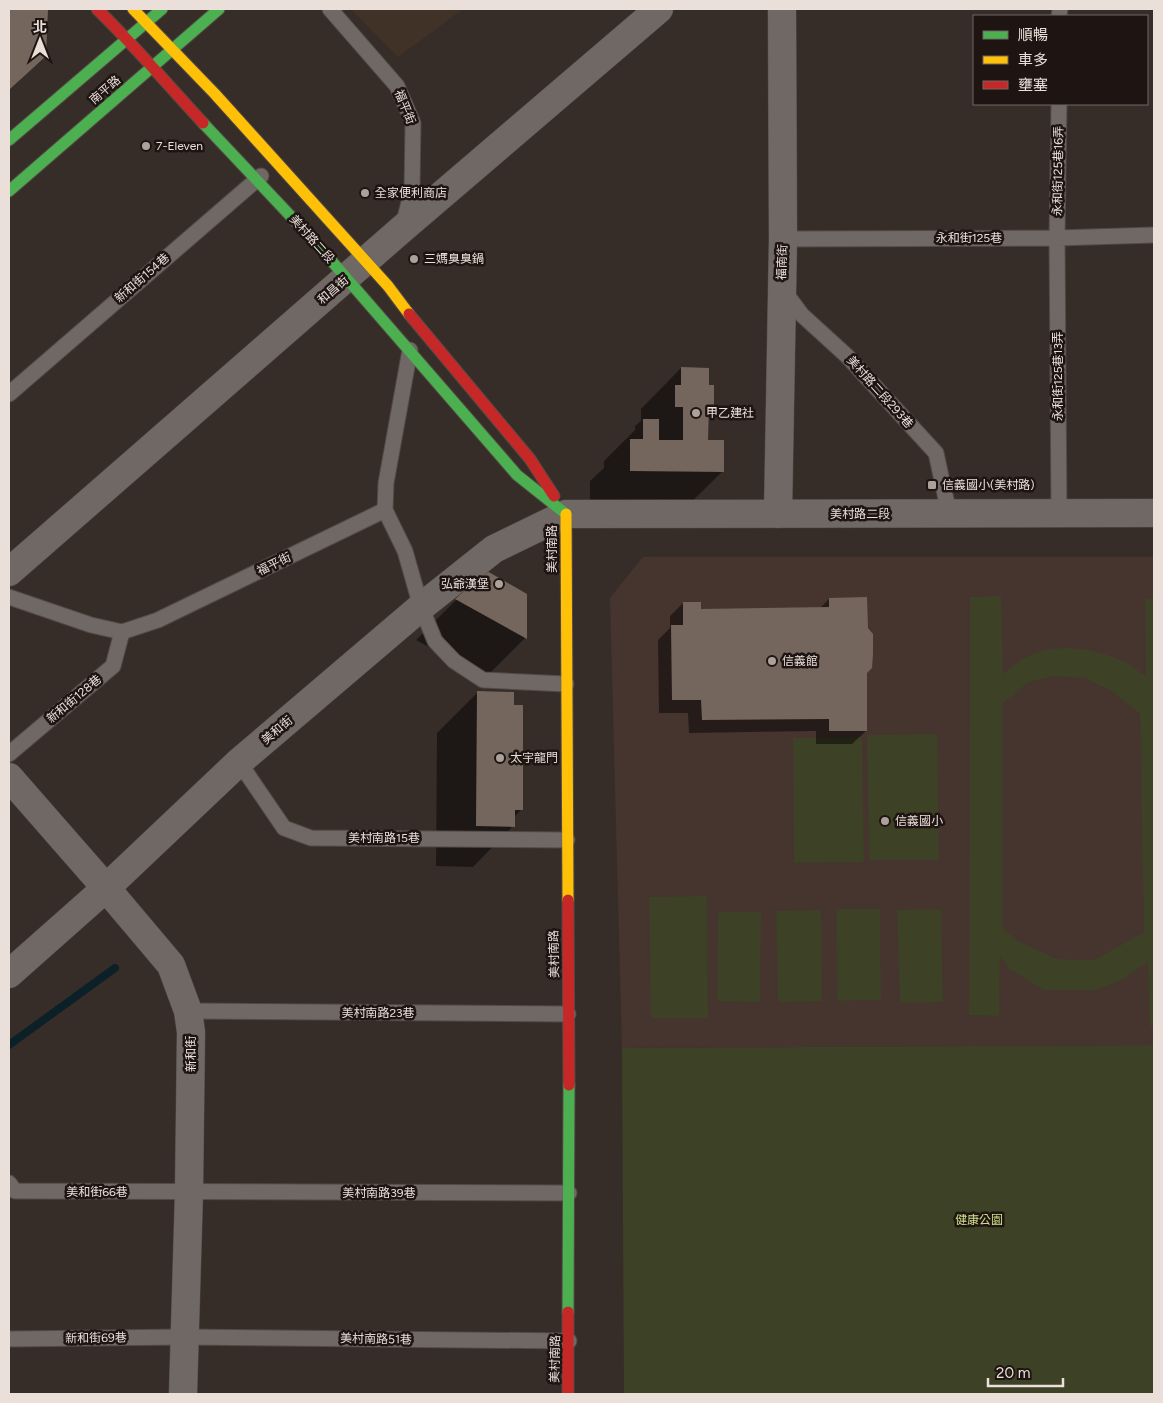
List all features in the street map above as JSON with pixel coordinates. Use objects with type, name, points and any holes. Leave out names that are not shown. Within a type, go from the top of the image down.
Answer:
[{"type":"street","name":"美村路二段","points":[[97,9],[127,38],[152,68],[257,179],[356,270],[388,286],[403,307],[530,459],[566,514]]},
{"type":"street","name":"美村路二段","points":[[133,9],[215,94],[276,164],[356,270],[410,350],[516,475],[566,514],[1154,513]]},
{"type":"street","name":"南平路","points":[[9,140],[162,9]]},
{"type":"street","name":"南平路","points":[[9,192],[219,9]]},
{"type":"street","name":"和昌街","points":[[9,572],[402,228],[659,9]]},
{"type":"street","name":"福南街","points":[[778,514],[783,239],[782,9]]},
{"type":"street","name":"美和街","points":[[9,974],[106,888],[239,762],[421,607],[494,549],[566,514]]},
{"type":"street","name":"美村南路","points":[[566,514],[570,1193],[568,1394]]},
{"type":"street","name":"新和街","points":[[9,777],[171,965],[188,1011],[191,1032],[190,1192],[183,1394]]},
{"type":"lane","name":"福平街","points":[[330,9],[397,86],[413,123],[412,190],[402,228]]},
{"type":"lane","name":"永和街125巷16弄","points":[[1057,238],[1058,105]]},
{"type":"lane","name":"新和街154巷","points":[[9,394],[276,164]]},
{"type":"lane","name":"永和街125巷","points":[[783,239],[1057,238],[1154,235]]},
{"type":"lane","name":"永和街125巷13弄","points":[[1057,238],[1059,513]]},
{"type":"lane","name":"美村路二段293巷","points":[[782,287],[802,315],[847,356],[936,453],[949,513]]},
{"type":"lane","points":[[410,350],[386,483],[385,510],[405,551],[421,607],[435,641],[454,661],[483,680],[566,684]]},
{"type":"lane","name":"福平街","points":[[122,632],[158,620],[385,510]]},
{"type":"lane","points":[[9,597],[91,624],[122,632]]},
{"type":"lane","name":"新和街128巷","points":[[9,754],[113,666],[122,632]]},
{"type":"lane","name":"美村南路15巷","points":[[239,762],[284,828],[311,838],[567,840]]},
{"type":"lane","name":"美村南路23巷","points":[[188,1011],[568,1014]]},
{"type":"lane","name":"美和街66巷","points":[[9,1183],[15,1191],[190,1192]]},
{"type":"lane","name":"美村南路39巷","points":[[190,1192],[570,1193]]},
{"type":"lane","name":"新和街69巷","points":[[9,1339],[184,1337]]},
{"type":"lane","name":"美村南路51巷","points":[[184,1337],[569,1341]]},
{"type":"shaded area","points":[[351,9],[463,9],[398,57]]},
{"type":"shaded area","name":"信義國小","points":[[643,557],[1154,557],[1154,1045],[622,1048],[610,598]]},
{"type":"green space","points":[[1001,596],[1003,674],[1032,654],[1068,648],[1093,651],[1120,659],[1146,676],[1145,599],[1154,599],[1154,1026],[1150,1026],[1148,962],[1123,979],[1097,990],[1044,990],[1010,969],[1000,956],[999,1016],[969,1015],[970,597]],"holes":[[[1054,676],[1085,678],[1110,690],[1140,714],[1144,932],[1094,960],[1057,959],[1016,940],[1003,928],[1003,703],[1029,682]]]},
{"type":"green space","points":[[937,734],[939,860],[869,860],[867,735]]},
{"type":"green space","points":[[862,737],[864,862],[794,863],[793,738]]},
{"type":"green space","points":[[707,896],[708,1018],[651,1018],[649,897]]},
{"type":"green space","points":[[836,909],[880,909],[881,1000],[837,1001]]},
{"type":"green space","points":[[941,909],[943,1002],[900,1003],[897,910]]},
{"type":"green space","points":[[821,910],[822,1001],[778,1002],[776,911]]},
{"type":"green space","points":[[718,912],[761,912],[760,1002],[717,1001]]},
{"type":"green space","name":"健康公園","points":[[1154,1045],[1154,1394],[624,1394],[622,1048]]},
{"type":"building","points":[[9,9],[48,10],[46,56],[9,90]]},
{"type":"building","name":"甲乙建社","points":[[681,367],[709,368],[709,385],[714,385],[714,407],[709,407],[708,440],[724,440],[724,472],[630,471],[630,439],[643,439],[643,419],[659,419],[659,440],[683,440],[683,407],[675,407],[675,385],[681,385]]},
{"type":"building","points":[[487,571],[527,594],[527,639],[455,599]]},
{"type":"building","name":"信義館","points":[[867,597],[868,628],[873,634],[873,654],[872,668],[867,673],[867,731],[829,731],[829,719],[702,720],[701,700],[672,700],[671,625],[683,625],[683,602],[701,602],[701,609],[829,607],[829,598]]},
{"type":"building","name":"太宇龍門","points":[[477,691],[514,692],[514,705],[523,705],[523,810],[515,810],[515,827],[476,826]]},
{"type":"waterway","points":[[9,1045],[115,968]]},
{"type":"traffic: fast","points":[[9,140],[162,9]]},
{"type":"traffic: fast","points":[[9,191],[219,9]]},
{"type":"traffic: fast","points":[[203,123],[316,243],[517,475],[566,514]]},
{"type":"traffic: fast","points":[[568,1312],[569,1085]]},
{"type":"traffic: slow","points":[[133,9],[215,94],[388,286],[409,314]]},
{"type":"traffic: slow","points":[[566,514],[568,900]]},
{"type":"traffic: jam","points":[[97,9],[203,123]]},
{"type":"traffic: jam","points":[[409,314],[530,459],[554,496]]},
{"type":"traffic: jam","points":[[568,900],[569,1085]]},
{"type":"traffic: jam","points":[[568,1312],[568,1394]]},
{"type":"place","name":"7-Eleven","points":[[146,146]]},
{"type":"place","name":"全家便利商店","points":[[365,193]]},
{"type":"place","name":"三媽臭臭鍋","points":[[414,259]]},
{"type":"place","name":"甲乙建社","points":[[696,413]]},
{"type":"place","name":"信義國小(美村路)","points":[[932,485]]},
{"type":"place","name":"弘爺漢堡","points":[[499,584]]},
{"type":"place","name":"信義館","points":[[772,661]]},
{"type":"place","name":"太宇龍門","points":[[500,758]]},
{"type":"place","name":"信義國小","points":[[885,821]]}]
